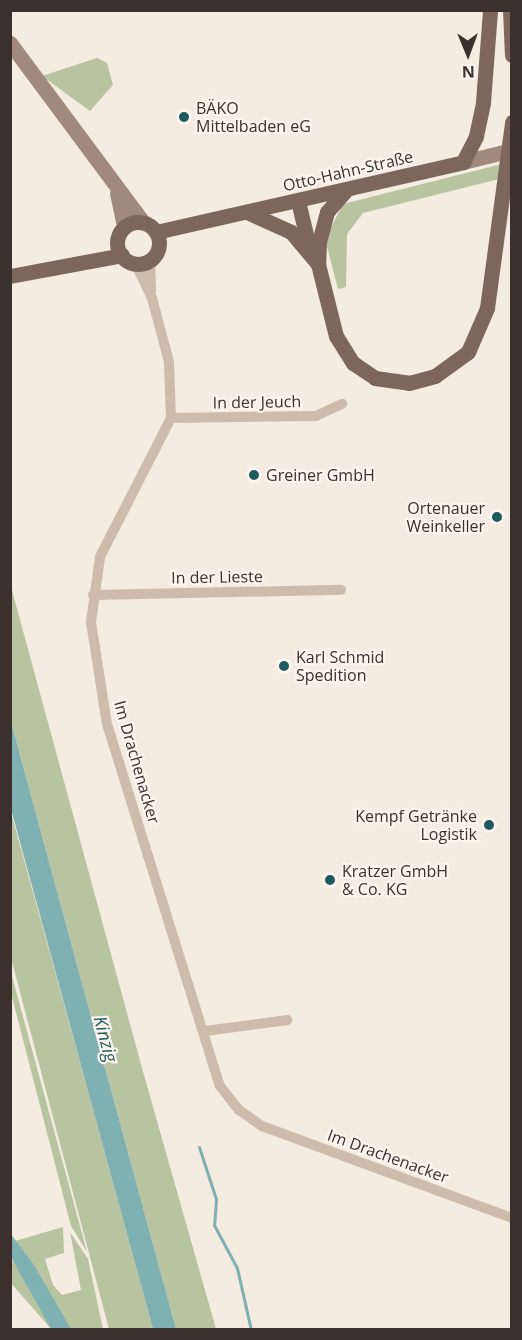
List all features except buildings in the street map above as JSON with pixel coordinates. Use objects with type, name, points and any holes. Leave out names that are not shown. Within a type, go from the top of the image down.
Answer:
[{"type":"main road","points":[[463,162],[476,136],[483,102],[490,10]]},
{"type":"main road","points":[[510,10],[512,55]]},
{"type":"main road","points":[[298,201],[336,336],[363,371],[409,383],[435,376],[460,360],[487,308],[512,122]]},
{"type":"main road","name":"Otto-Hahn-Straße","points":[[157,238],[193,226],[463,162]]},
{"type":"main road","points":[[314,257],[321,225],[346,190]]},
{"type":"main road","points":[[249,213],[291,232],[314,257]]},
{"type":"main road","points":[[10,276],[130,249],[157,238],[143,222],[130,249]]},
{"type":"street","points":[[10,43],[143,222]]},
{"type":"street","name":"Otto-Hahn-Straße","points":[[463,162],[512,150]]},
{"type":"street","points":[[115,187],[130,249]]},
{"type":"street","name":"Im Drachenacker","points":[[130,249],[152,298],[169,362],[171,418],[100,557],[91,622],[107,724],[220,1086],[249,1119],[512,1218]]},
{"type":"street","name":"In der Jeuch","points":[[171,418],[316,416],[342,404]]},
{"type":"street","name":"In der Lieste","points":[[93,595],[341,590]]},
{"type":"street","points":[[204,1031],[287,1020]]},
{"type":"green space","points":[[97,58],[107,63],[113,85],[90,111],[42,76]]},
{"type":"green space","points":[[502,164],[499,179],[363,213],[347,234],[346,287],[338,289],[325,239],[343,204]]},
{"type":"green space","points":[[10,583],[142,1068],[216,1329],[176,1329],[11,722]]},
{"type":"green space","points":[[10,809],[153,1329],[109,1329],[11,958]]},
{"type":"green space","points":[[10,969],[87,1252],[71,1226],[11,993]]},
{"type":"green space","points":[[63,1227],[64,1253],[45,1259],[53,1285],[62,1295],[81,1290],[70,1232],[88,1259],[103,1329],[71,1329],[15,1241]]},
{"type":"green space","points":[[10,1257],[32,1288],[51,1329],[11,1283]]},
{"type":"water","points":[[10,722],[176,1329],[153,1329],[11,809]]},
{"type":"water","points":[[10,1233],[34,1265],[71,1329],[51,1329],[11,1257]]},
{"type":"waterway","points":[[199,1147],[216,1199],[214,1225],[237,1268],[251,1330]]},
{"type":"place","name":"BÄKO Mittelbaden eG","points":[[184,117]]},
{"type":"place","name":"Greiner GmbH","points":[[254,475]]},
{"type":"place","name":"Ortenauer Weinkeller","points":[[497,517]]},
{"type":"place","name":"Karl Schmid Spedition","points":[[284,666]]},
{"type":"place","name":"Kempf Getränke Logistik","points":[[489,825]]},
{"type":"place","name":"Kratzer GmbH & Co. KG","points":[[330,880]]},
{"type":"water label","name":"Kinzig","points":[[106,1039]]}]
